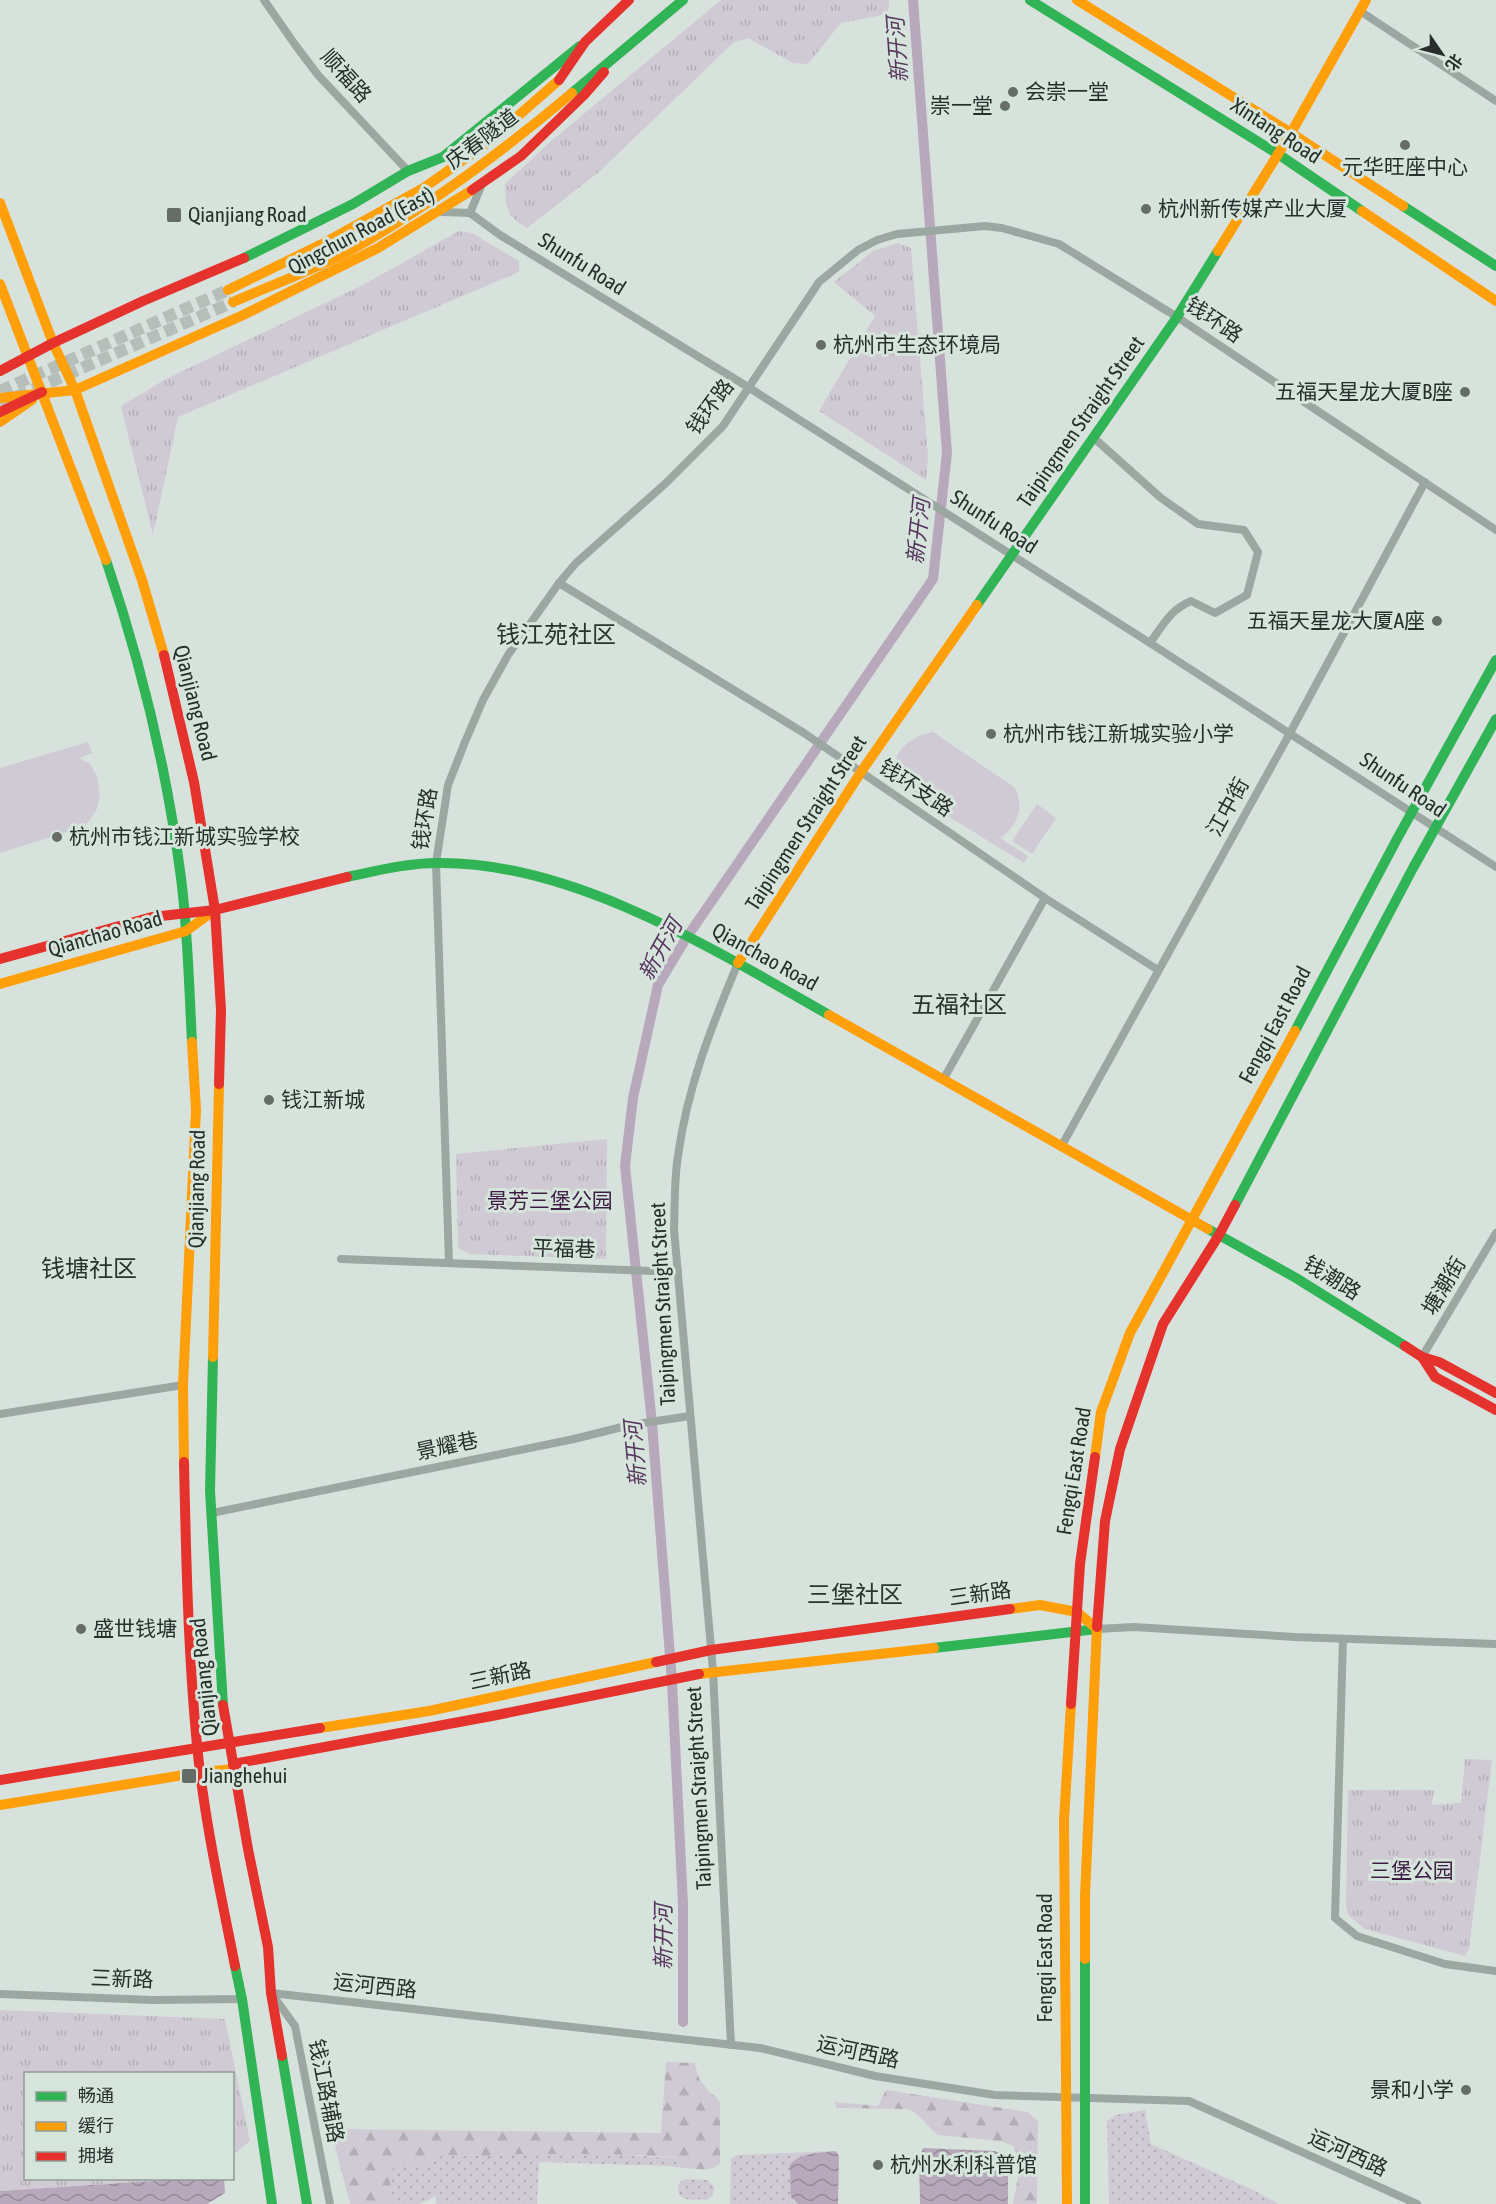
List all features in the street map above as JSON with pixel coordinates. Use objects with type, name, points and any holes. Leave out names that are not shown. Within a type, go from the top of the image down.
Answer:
[{"type":"main road","name":"Qingchun Road (East)","points":[[0,371],[52,343],[296,233],[353,204],[408,171],[443,157],[585,42],[628,0]]},
{"type":"main road","name":"Qingchun Road (East)","points":[[0,398],[75,390],[252,311],[378,248],[483,183],[521,156],[584,95],[616,56],[683,0]]},
{"type":"main road","name":"Xintang Road","points":[[1030,0],[1278,154],[1496,301]]},
{"type":"main road","name":"Xintang Road","points":[[1077,0],[1291,133],[1496,266]]},
{"type":"main road","name":"Taipingmen Straight Street","points":[[738,963],[861,772],[1178,317],[1291,133],[1366,0]]},
{"type":"main road","name":"庆春隧道","points":[[228,290],[322,244],[425,187],[487,143],[561,78],[585,42]]},
{"type":"main road","name":"庆春隧道","points":[[233,302],[348,251],[390,227],[481,167],[616,56]]},
{"type":"main road","name":"Qianjiang Road","points":[[0,203],[52,343],[75,390],[142,580],[166,663],[194,782],[215,910],[221,1010],[214,1246],[212,1513],[221,1696],[268,1947],[271,1993],[307,2204]]},
{"type":"main road","name":"Qianjiang Road","points":[[0,284],[102,550],[127,623],[163,769],[181,878],[196,1110],[183,1385],[187,1607],[197,1746],[218,1876],[242,2000],[272,2204]]},
{"type":"main road","points":[[0,412],[42,393]]},
{"type":"main road","points":[[0,422],[42,393]]},
{"type":"main road","name":"Fengqi East Road","points":[[1067,2204],[1064,1820],[1080,1564],[1101,1412],[1130,1333],[1496,660]]},
{"type":"main road","name":"Fengqi East Road","points":[[1085,2204],[1085,1896],[1097,1629],[1105,1521],[1120,1449],[1163,1324],[1219,1235],[1435,828],[1496,719]]},
{"type":"main road","name":"Qianchao Road","points":[[0,959],[152,917],[215,910],[376,871],[436,863],[495,867],[548,881],[635,910],[672,928],[1219,1235]]},
{"type":"main road","name":"Qianchao Road","points":[[0,984],[186,931],[215,910]]},
{"type":"main road","name":"钱潮路","points":[[1219,1235],[1296,1278],[1422,1357]]},
{"type":"main road","points":[[1422,1357],[1439,1362],[1496,1393]]},
{"type":"main road","points":[[1422,1357],[1435,1377],[1496,1410]]},
{"type":"main road","name":"三新路","points":[[0,1780],[197,1746],[429,1711],[711,1650],[1040,1605],[1077,1612],[1097,1629]]},
{"type":"main road","name":"三新路","points":[[0,1805],[234,1767],[713,1671],[1097,1629]]},
{"type":"street","name":"顺福路","points":[[264,0],[318,75],[408,171]]},
{"type":"street","points":[[1360,11],[1496,100]]},
{"type":"street","points":[[439,211],[470,213],[483,183]]},
{"type":"street","name":"Shunfu Road","points":[[470,213],[500,235],[748,387],[1012,555],[1496,867]]},
{"type":"street","name":"钱环路","points":[[449,1263],[436,863],[448,785],[465,741],[483,699],[508,655],[559,583],[576,563],[699,451],[723,426],[819,282],[858,250],[877,240],[915,232],[985,226],[1002,228],[1059,244],[1178,317],[1496,530]]},
{"type":"street","points":[[1094,438],[1161,498],[1198,524],[1244,530],[1258,552],[1247,595],[1215,613],[1191,601],[1183,604],[1173,610],[1150,643]]},
{"type":"street","name":"江中街","points":[[1061,1147],[1425,483]]},
{"type":"street","name":"钱环支路","points":[[559,583],[804,733],[1045,898],[1158,970]]},
{"type":"street","points":[[943,1080],[1045,898]]},
{"type":"street","name":"Taipingmen Straight Street","points":[[731,2045],[713,1671],[674,1229],[678,1156],[691,1092],[706,1043],[738,963]]},
{"type":"street","name":"塘潮街","points":[[1422,1357],[1496,1233]]},
{"type":"street","name":"平福巷","points":[[341,1259],[678,1272]]},
{"type":"street","points":[[0,1414],[183,1385]]},
{"type":"street","name":"景耀巷","points":[[212,1513],[630,1425],[690,1416]]},
{"type":"street","points":[[1097,1629],[1134,1627],[1343,1639],[1496,1644]]},
{"type":"street","points":[[1343,1639],[1335,1918],[1357,1936],[1445,1965],[1496,1971]]},
{"type":"street","name":"运河西路","points":[[271,1993],[760,2049],[875,2076],[995,2095],[1189,2101],[1418,2204]]},
{"type":"street","name":"钱江路辅路","points":[[271,1993],[296,2026],[330,2204]]},
{"type":"street","name":"三新路","points":[[0,1994],[152,2000],[242,2000]]},
{"type":"green space","points":[[721,0],[889,0],[888,14],[841,23],[808,64],[793,63],[748,38],[733,43],[599,172],[527,228],[520,224],[508,210],[505,184],[550,142]]},
{"type":"green space","points":[[459,231],[472,233],[519,261],[519,272],[178,417],[153,535],[121,406],[164,380],[363,285]]},
{"type":"green space","points":[[898,243],[911,248],[928,456],[926,480],[819,411],[875,316],[834,282],[873,251]]},
{"type":"green space","points":[[933,732],[1014,787],[1019,801],[1018,816],[1011,828],[1000,838],[1028,856],[1024,863],[883,776],[888,769],[894,773],[897,757],[905,745],[917,737]]},
{"type":"green space","points":[[88,742],[92,753],[79,758],[90,764],[97,776],[100,796],[97,809],[85,826],[0,853],[0,768]]},
{"type":"green space","points":[[1037,804],[1056,818],[1032,854],[1012,841]]},
{"type":"green space","name":"景芳三堡公园","points":[[607,1139],[606,1259],[470,1254],[458,1248],[456,1154]]},
{"type":"green space","name":"三堡公园","points":[[1465,1759],[1492,1760],[1469,1948],[1465,1956],[1365,1929],[1348,1915],[1346,1906],[1348,1790],[1434,1790],[1432,1805],[1461,1803]]},
{"type":"green space","points":[[0,2010],[225,2019],[250,2141],[234,2154],[234,2072],[24,2072],[24,2180],[169,2180],[0,2191]]},
{"type":"green space","points":[[666,2062],[695,2063],[702,2083],[720,2103],[720,2163],[713,2168],[681,2168],[675,2157],[607,2154],[443,2155],[421,2166],[405,2162],[392,2169],[388,2204],[350,2204],[334,2142],[338,2129],[661,2133]]},
{"type":"green space","points":[[886,2090],[1028,2112],[1038,2121],[1037,2204],[1013,2204],[1020,2166],[1014,2146],[1000,2141],[938,2135],[917,2114],[908,2109],[836,2108],[835,2102],[878,2106]]},
{"type":"green space","points":[[1145,2110],[1151,2144],[1279,2204],[1109,2204],[1107,2121],[1115,2115]]},
{"type":"green space","points":[[836,2151],[798,2158],[793,2201],[798,2204],[730,2204],[731,2158],[738,2155]]},
{"type":"green space","points":[[607,2154],[675,2158],[681,2168],[539,2162],[537,2204],[436,2204],[436,2196],[420,2204],[388,2204],[392,2169],[405,2162],[421,2166],[443,2155]]},
{"type":"green space","points":[[685,2179],[708,2180],[714,2187],[713,2195],[707,2200],[685,2199],[679,2194],[678,2189],[679,2183]]},
{"type":"water","points":[[923,2148],[994,2151],[1004,2154],[1008,2164],[1008,2204],[920,2204],[919,2159]]},
{"type":"water","points":[[836,2151],[839,2156],[838,2204],[798,2204],[791,2197],[790,2165],[805,2155]]},
{"type":"water","points":[[169,2180],[224,2180],[225,2193],[207,2204],[0,2204],[0,2191]]},
{"type":"waterway","name":"新开河","points":[[683,2022],[683,1904],[672,1682],[652,1423],[625,1166],[633,1098],[658,985],[685,940],[933,579],[947,453],[913,0]]},
{"type":"tunnel","points":[[0,391],[228,290]]},
{"type":"tunnel","points":[[0,404],[233,302]]},
{"type":"traffic: fast","points":[[572,93],[683,0]]},
{"type":"traffic: fast","points":[[1030,0],[1278,154],[1362,211]]},
{"type":"traffic: fast","points":[[244,258],[353,204],[408,171],[443,157],[580,46]]},
{"type":"traffic: fast","points":[[1403,206],[1496,266]]},
{"type":"traffic: fast","points":[[977,605],[1177,317],[1218,251]]},
{"type":"traffic: fast","points":[[106,560],[131,638],[168,797],[183,898],[192,1042]]},
{"type":"traffic: fast","points":[[1295,1031],[1496,660]]},
{"type":"traffic: fast","points":[[1235,1205],[1413,868],[1496,719]]},
{"type":"traffic: fast","points":[[347,877],[426,863],[488,866],[539,877],[590,893],[641,914],[739,964],[829,1015]]},
{"type":"traffic: fast","points":[[1208,1229],[1296,1278],[1405,1346]]},
{"type":"traffic: fast","points":[[213,1357],[210,1491],[223,1705]]},
{"type":"traffic: fast","points":[[934,1648],[1097,1629]]},
{"type":"traffic: fast","points":[[1085,1959],[1085,2204]]},
{"type":"traffic: fast","points":[[235,1966],[242,1999],[272,2204]]},
{"type":"traffic: fast","points":[[282,2056],[307,2204]]},
{"type":"traffic: slow","points":[[1077,0],[1291,133],[1403,206]]},
{"type":"traffic: slow","points":[[1218,251],[1291,133],[1366,0]]},
{"type":"traffic: slow","points":[[228,290],[322,244],[425,187],[487,143],[559,80]]},
{"type":"traffic: slow","points":[[233,302],[322,264],[380,233],[465,177],[572,93]]},
{"type":"traffic: slow","points":[[0,398],[75,390],[241,316],[378,248],[472,190]]},
{"type":"traffic: slow","points":[[0,203],[53,343],[75,390],[142,580],[164,655]]},
{"type":"traffic: slow","points":[[1362,211],[1496,301]]},
{"type":"traffic: slow","points":[[0,284],[106,560]]},
{"type":"traffic: slow","points":[[0,422],[32,400]]},
{"type":"traffic: slow","points":[[738,963],[861,772],[977,605]]},
{"type":"traffic: slow","points":[[0,984],[186,931],[212,912]]},
{"type":"traffic: slow","points":[[829,1015],[1208,1229]]},
{"type":"traffic: slow","points":[[1095,1457],[1101,1412],[1130,1333],[1295,1031]]},
{"type":"traffic: slow","points":[[184,1462],[183,1385],[196,1110],[192,1042]]},
{"type":"traffic: slow","points":[[213,1357],[219,1084]]},
{"type":"traffic: slow","points":[[1010,1609],[1040,1605],[1077,1612],[1097,1629]]},
{"type":"traffic: slow","points":[[1085,1959],[1085,1896],[1097,1627]]},
{"type":"traffic: slow","points":[[699,1674],[934,1648]]},
{"type":"traffic: slow","points":[[320,1728],[429,1711],[656,1662]]},
{"type":"traffic: slow","points":[[1067,2204],[1064,1820],[1071,1704]]},
{"type":"traffic: slow","points":[[0,1805],[202,1772],[234,1769]]},
{"type":"traffic: jam","points":[[559,80],[585,42],[629,0]]},
{"type":"traffic: jam","points":[[472,190],[521,156],[584,95],[604,72]]},
{"type":"traffic: jam","points":[[0,371],[53,343],[143,301],[244,258]]},
{"type":"traffic: jam","points":[[0,412],[42,392]]},
{"type":"traffic: jam","points":[[164,655],[194,782],[215,910],[221,1010],[219,1084]]},
{"type":"traffic: jam","points":[[0,959],[152,917],[215,910],[347,877]]},
{"type":"traffic: jam","points":[[1097,1627],[1105,1521],[1120,1449],[1163,1324],[1219,1235],[1235,1205]]},
{"type":"traffic: jam","points":[[1405,1346],[1422,1357],[1439,1362],[1496,1393]]},
{"type":"traffic: jam","points":[[1422,1357],[1435,1377],[1496,1410]]},
{"type":"traffic: jam","points":[[1071,1704],[1080,1564],[1095,1457]]},
{"type":"traffic: jam","points":[[184,1462],[189,1639],[197,1745],[208,1828],[235,1966]]},
{"type":"traffic: jam","points":[[656,1662],[711,1650],[1010,1609]]},
{"type":"traffic: jam","points":[[233,1764],[497,1715],[699,1674]]},
{"type":"traffic: jam","points":[[223,1705],[268,1947],[271,1993],[282,2056]]},
{"type":"traffic: jam","points":[[0,1780],[320,1728]]},
{"type":"place","name":"会崇一堂","points":[[1013,92]]},
{"type":"place","name":"崇一堂","points":[[1005,106]]},
{"type":"place","name":"元华旺座中心","points":[[1405,145]]},
{"type":"place","name":"杭州新传媒产业大厦","points":[[1146,209]]},
{"type":"place","name":"Qianjiang Road","points":[[174,215]]},
{"type":"place","name":"杭州市生态环境局","points":[[821,345]]},
{"type":"place","name":"五福天星龙大厦B座","points":[[1465,392]]},
{"type":"place","name":"五福天星龙大厦A座","points":[[1437,621]]},
{"type":"place","name":"杭州市钱江新城实验小学","points":[[991,734]]},
{"type":"place","name":"杭州市钱江新城实验学校","points":[[57,837]]},
{"type":"place","name":"钱江新城","points":[[269,1100]]},
{"type":"place","name":"盛世钱塘","points":[[81,1629]]},
{"type":"place","name":"Jianghehui","points":[[189,1776]]},
{"type":"place","name":"景和小学","points":[[1466,2090]]},
{"type":"place","name":"杭州水利科普馆","points":[[878,2165]]},
{"type":"district","name":"钱江苑社区","points":[[556,635]]},
{"type":"district","name":"五福社区","points":[[959,1005]]},
{"type":"district","name":"钱塘社区","points":[[89,1269]]},
{"type":"district","name":"三堡社区","points":[[855,1595]]}]
